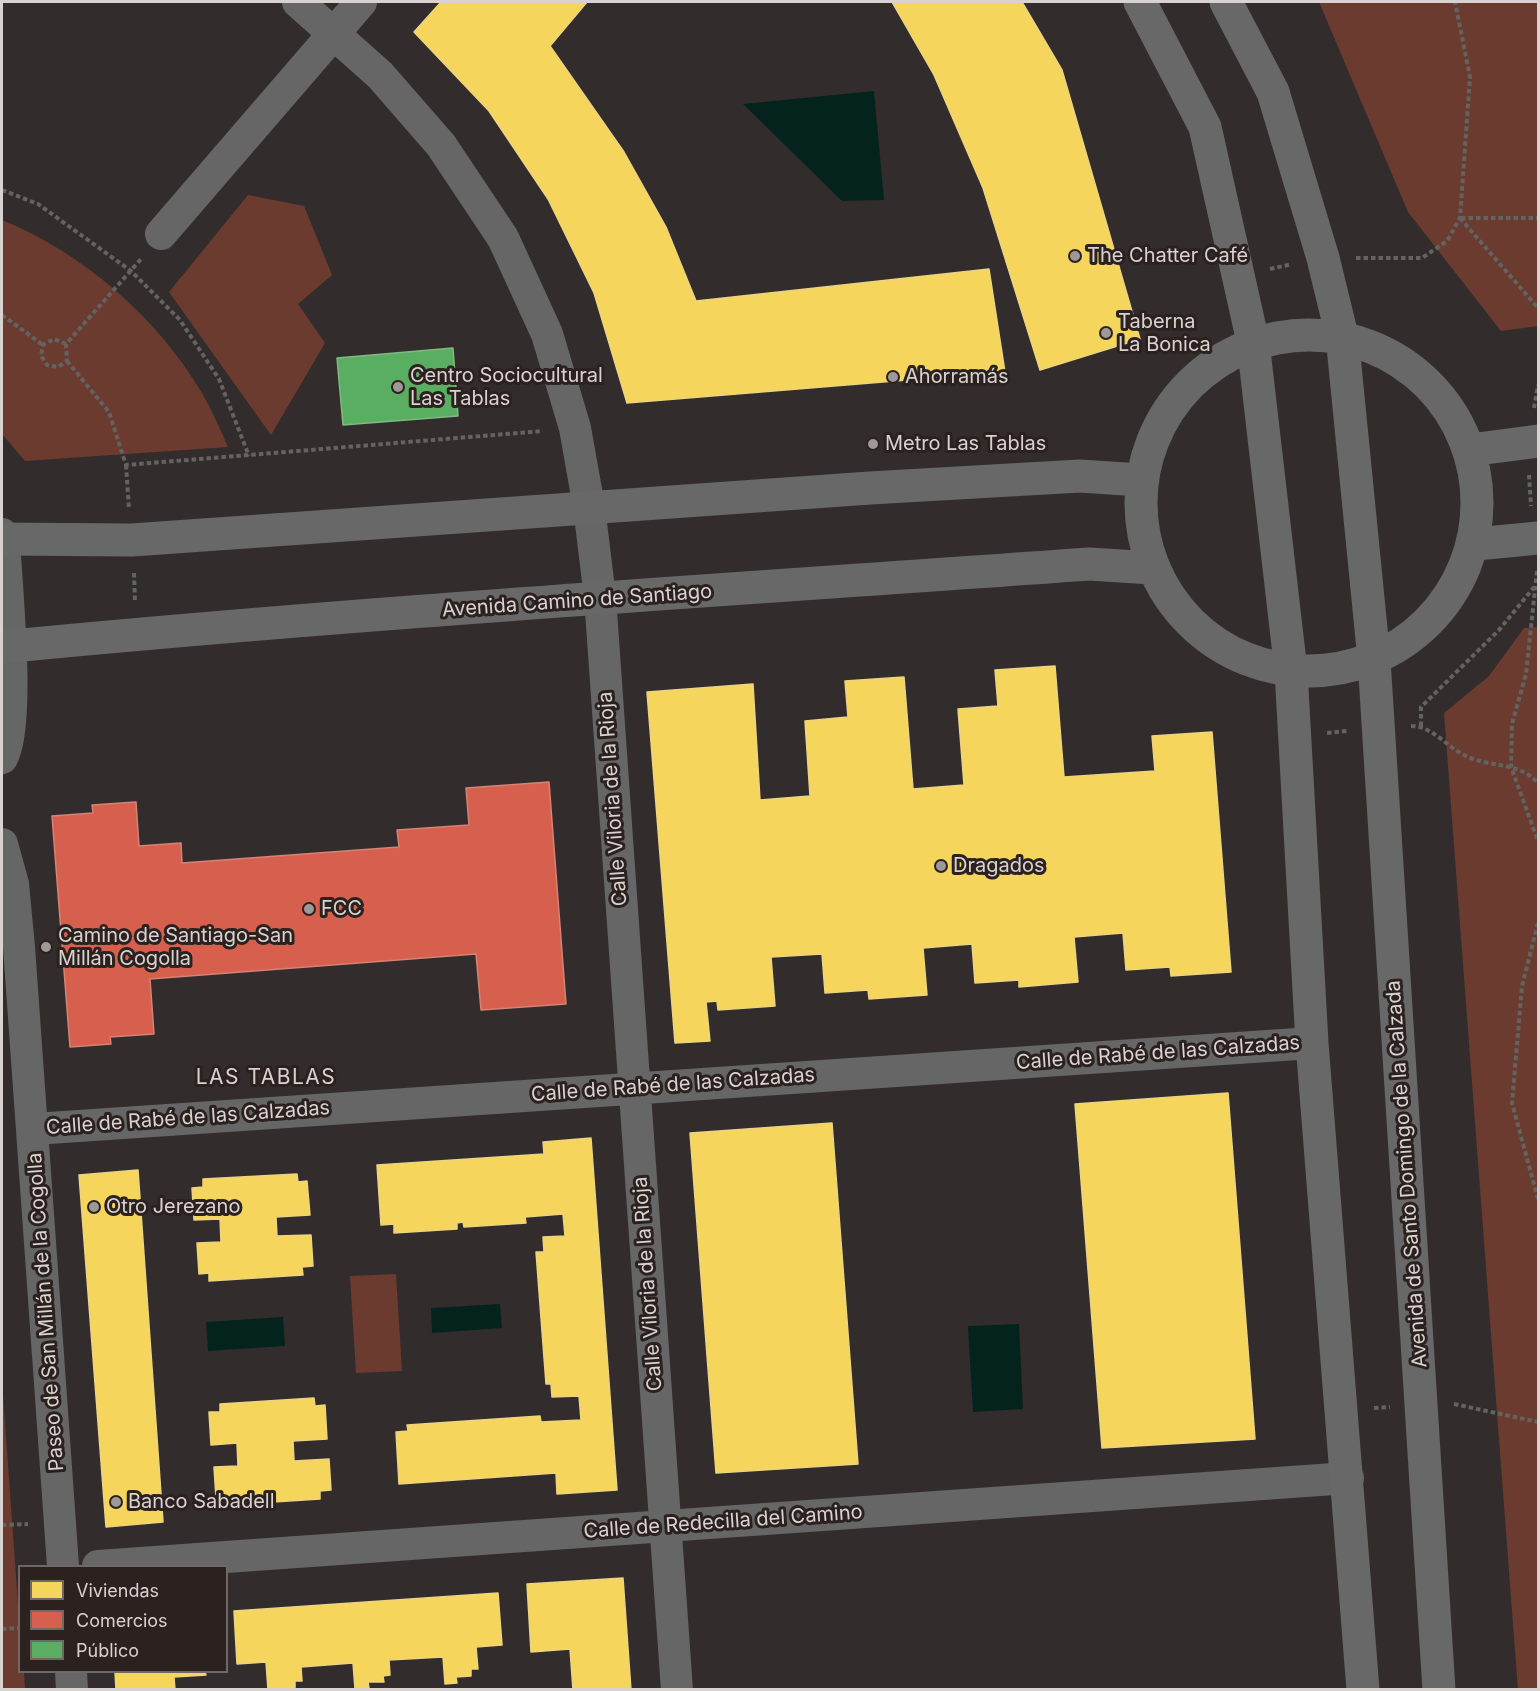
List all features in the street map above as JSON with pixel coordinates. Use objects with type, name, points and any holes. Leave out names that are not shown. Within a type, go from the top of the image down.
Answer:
[{"type":"street","name":"Calle Viloria de la Rioja","points":[[298,2],[380,75],[441,145],[503,237],[547,334],[575,428],[589,507],[600,597],[677,1689]]},
{"type":"street","points":[[161,234],[361,2]]},
{"type":"street","points":[[1140,2],[1205,128],[1253,342],[1291,671],[1312,1043],[1363,1689]]},
{"type":"street","name":"Avenida de Santo Domingo de la Calzada","points":[[1226,2],[1273,92],[1323,258],[1342,336],[1374,659],[1438,1689]]},
{"type":"street","points":[[1297,333],[1342,336],[1397,358],[1442,398],[1470,450],[1477,498],[1476,544],[1458,586],[1438,612],[1403,644],[1374,659],[1347,668],[1319,672],[1291,671],[1233,654],[1185,619],[1152,568],[1143,524],[1140,480],[1159,421],[1198,372],[1253,342],[1297,333]]},
{"type":"street","points":[[1470,450],[1508,447],[1532,441]]},
{"type":"street","points":[[2,758],[6,751],[11,707],[6,647],[2,538],[132,540],[589,507],[1080,476],[1140,480]]},
{"type":"street","points":[[1476,544],[1536,539]]},
{"type":"street","name":"Avenida Camino de Santiago","points":[[6,647],[137,633],[496,607],[600,597],[1089,564],[1152,568]]},
{"type":"street","name":"Paseo de San Millán de la Cogolla","points":[[2,844],[13,884],[34,1128],[63,1565]]},
{"type":"street","name":"Calle de Rabé de las Calzadas","points":[[34,1128],[1312,1043]]},
{"type":"street","name":"Calle de Redecilla del Camino","points":[[112,1565],[1348,1478]]},
{"type":"street","points":[[71,1673],[72,1689]]},
{"type":"path","points":[[1401,259],[1422,258],[1439,247],[1447,241],[1460,218],[1470,77],[1455,2]]},
{"type":"path","points":[[2,190],[38,204],[131,271],[180,320],[219,379],[249,456]]},
{"type":"path","points":[[1460,218],[1539,218]]},
{"type":"path","points":[[1460,218],[1539,308]]},
{"type":"path","points":[[161,234],[66,344],[67,361],[109,412],[126,465],[575,428]]},
{"type":"path","points":[[2,315],[43,345]]},
{"type":"path","points":[[43,345],[54,339],[66,344]]},
{"type":"path","points":[[43,345],[41,356],[47,365],[58,367],[67,361]]},
{"type":"path","points":[[1536,539],[1532,441],[1539,385]]},
{"type":"path","points":[[1539,572],[1537,569],[1526,674],[1512,724],[1511,767],[1539,841]]},
{"type":"path","points":[[1421,726],[1421,706],[1499,630],[1536,586]]},
{"type":"path","points":[[1294,737],[1378,727],[1421,726],[1465,756],[1511,767],[1533,777],[1539,783]]},
{"type":"path","points":[[1539,923],[1522,986],[1512,1103],[1539,1198]]},
{"type":"path","points":[[2,1629],[18,1628]]},
{"type":"shaded area","points":[[1319,2],[1538,2],[1538,326],[1501,331],[1408,212]]},
{"type":"shaded area","points":[[874,91],[884,200],[842,201],[743,104]]},
{"type":"shaded area","points":[[248,195],[304,206],[332,275],[298,304],[325,343],[271,435],[169,292]]},
{"type":"shaded area","points":[[2,220],[61,250],[89,269],[116,290],[140,314],[184,365],[206,399],[228,447],[25,461],[2,434]]},
{"type":"shaded area","points":[[1538,627],[1538,1689],[1518,1690],[1444,713],[1489,676],[1524,628]]},
{"type":"shaded area","points":[[396,1274],[402,1371],[356,1373],[350,1276]]},
{"type":"shaded area","points":[[500,1304],[502,1328],[432,1333],[431,1308]]},
{"type":"shaded area","points":[[283,1317],[285,1346],[208,1351],[206,1322]]},
{"type":"shaded area","points":[[1019,1324],[1023,1409],[973,1412],[968,1326]]},
{"type":"shaded area","points":[[2,1381],[18,1604],[18,1673],[24,1673],[25,1689],[2,1689]]},
{"type":"building: Viviendas","points":[[441,2],[587,2],[550,46],[624,152],[666,227],[696,301],[989,269],[1005,372],[627,403],[594,293],[548,199],[489,111],[414,32]]},
{"type":"building: Viviendas","points":[[892,2],[1022,2],[1062,70],[1140,339],[1040,370],[983,188],[934,75]]},
{"type":"building: Viviendas","name":"Dragados","points":[[1055,666],[1064,777],[1155,771],[1152,736],[1212,732],[1231,972],[1171,976],[1170,967],[1126,970],[1123,933],[1074,937],[1078,982],[1019,987],[1019,980],[975,983],[972,944],[923,948],[927,995],[869,999],[868,990],[825,993],[822,954],[771,957],[775,1006],[718,1010],[717,1001],[706,1002],[710,1041],[675,1043],[647,692],[753,684],[760,800],[810,796],[805,721],[848,717],[845,681],[904,677],[913,789],[964,785],[958,709],[998,706],[995,670]]},
{"type":"building: Viviendas","points":[[1228,1093],[1255,1439],[1102,1448],[1075,1104]]},
{"type":"building: Viviendas","points":[[832,1123],[858,1464],[716,1473],[690,1133]]},
{"type":"building: Viviendas","points":[[591,1138],[617,1490],[557,1494],[556,1473],[399,1484],[396,1432],[408,1431],[407,1425],[540,1416],[541,1422],[581,1420],[579,1396],[552,1397],[551,1384],[546,1384],[536,1252],[544,1252],[543,1237],[565,1236],[563,1214],[525,1217],[526,1223],[464,1227],[463,1222],[457,1223],[457,1229],[394,1233],[394,1224],[381,1225],[377,1165],[544,1154],[543,1142]]},
{"type":"building: Viviendas","points":[[138,1170],[163,1522],[106,1527],[79,1175]]},
{"type":"building: Viviendas","points":[[297,1174],[298,1182],[307,1181],[310,1215],[276,1217],[277,1236],[311,1235],[313,1266],[302,1267],[303,1275],[209,1281],[209,1273],[199,1274],[197,1243],[221,1242],[220,1219],[194,1220],[192,1188],[203,1187],[203,1179]]},
{"type":"building: Viviendas","points":[[314,1398],[315,1406],[325,1405],[327,1439],[293,1441],[294,1461],[329,1459],[331,1490],[320,1491],[320,1499],[227,1505],[226,1497],[216,1498],[214,1467],[238,1466],[237,1443],[211,1445],[209,1412],[220,1412],[220,1404]]},
{"type":"building: Viviendas","points":[[623,1578],[631,1690],[573,1690],[570,1649],[531,1652],[527,1584]]},
{"type":"building: Viviendas","points":[[498,1593],[502,1645],[476,1647],[478,1669],[471,1669],[471,1676],[456,1677],[457,1683],[445,1684],[443,1657],[389,1660],[390,1675],[383,1676],[384,1682],[368,1682],[369,1688],[355,1689],[353,1663],[301,1667],[302,1681],[295,1681],[295,1688],[281,1690],[268,1690],[266,1662],[237,1664],[234,1611]]},
{"type":"building: Viviendas","points":[[115,1673],[205,1673],[206,1675],[174,1677],[175,1690],[116,1690]]},
{"type":"building: Comercios","name":"FCC","points":[[549,782],[566,1004],[481,1010],[476,954],[150,979],[154,1034],[110,1037],[111,1044],[70,1047],[52,816],[93,813],[92,805],[136,802],[139,846],[181,843],[182,863],[399,847],[397,830],[469,825],[466,788]]},
{"type":"building: Público","name":"Centro Sociocultural Las Tablas","points":[[453,348],[458,416],[343,425],[337,358]]},
{"type":"place","name":"The Chatter Café","points":[[1075,256]]},
{"type":"place","name":"Taberna La Bonica","points":[[1106,333]]},
{"type":"place","name":"Ahorramás","points":[[893,377]]},
{"type":"place","name":"Centro Sociocultural Las Tablas","points":[[398,387]]},
{"type":"place","name":"Metro Las Tablas","points":[[873,444]]},
{"type":"place","name":"Dragados","points":[[941,866]]},
{"type":"place","name":"FCC","points":[[309,909]]},
{"type":"place","name":"Camino de Santiago-San Millán Cogolla","points":[[46,947]]},
{"type":"place","name":"Otro Jerezano","points":[[94,1207]]},
{"type":"place","name":"Banco Sabadell","points":[[116,1502]]},
{"type":"district","name":"LAS TABLAS","points":[[266,1078]]}]
